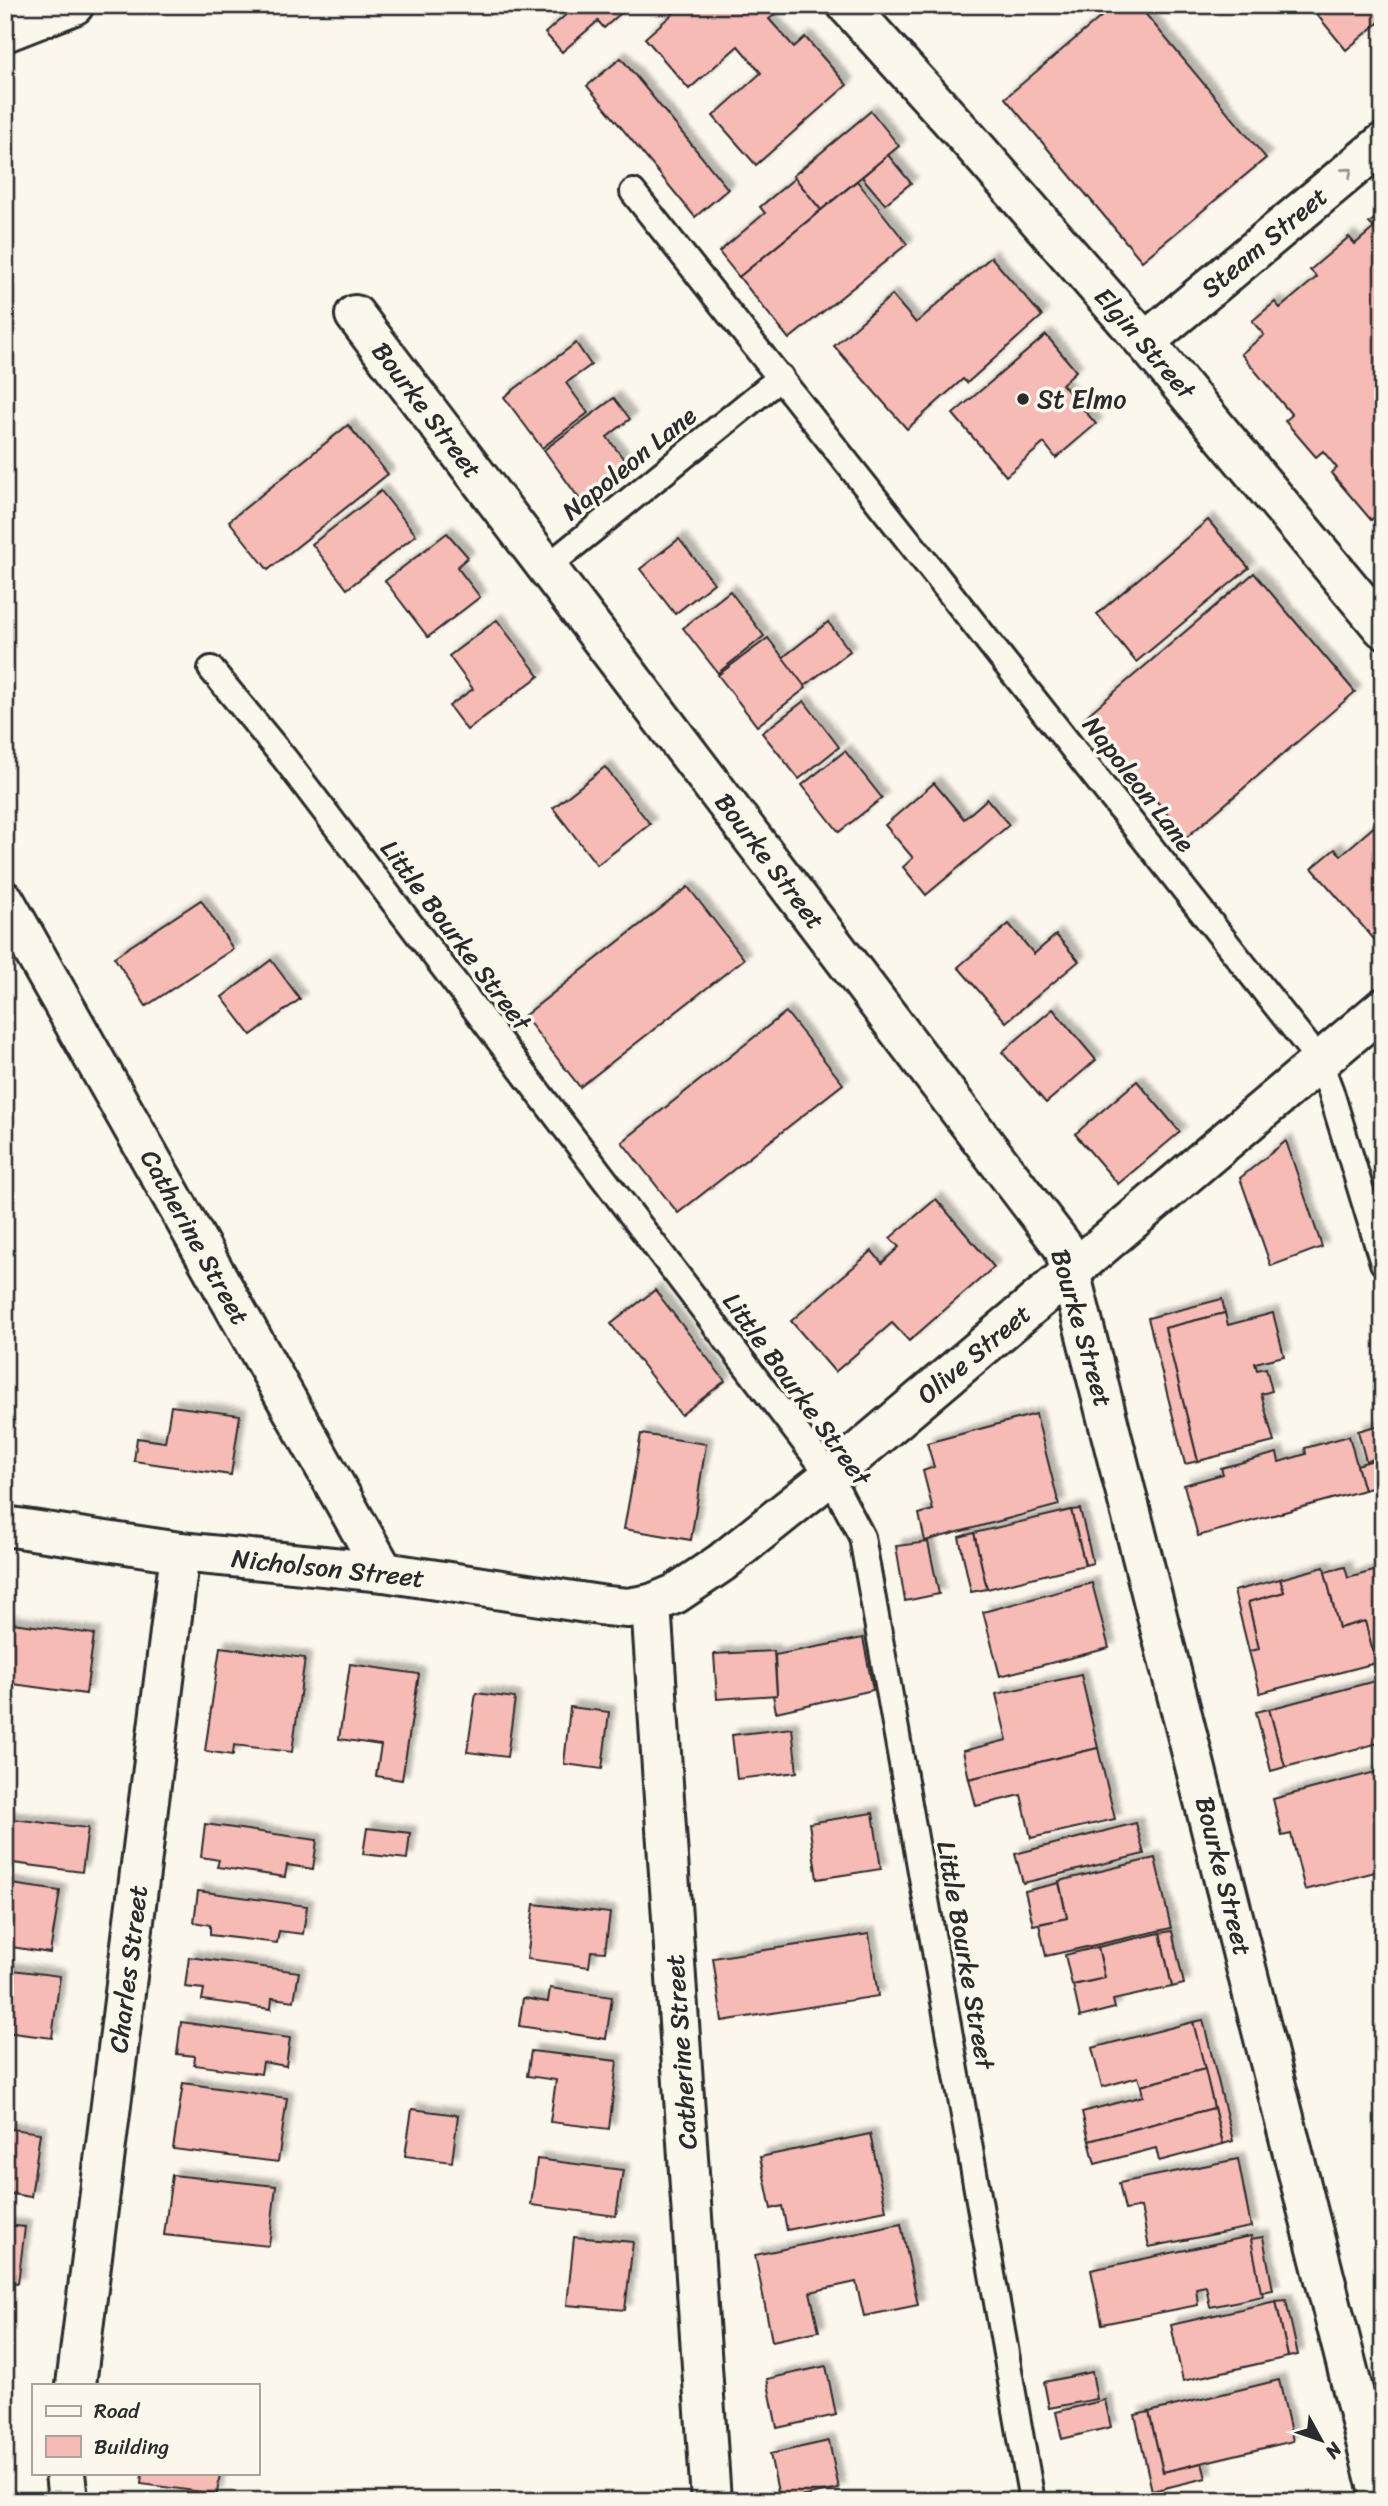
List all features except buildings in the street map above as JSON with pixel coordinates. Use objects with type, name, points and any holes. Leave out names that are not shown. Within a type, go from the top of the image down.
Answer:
[{"type":"street","points":[[5,32],[74,5]]},
{"type":"street","name":"Elgin Street","points":[[847,5],[969,139],[1145,342],[1383,628]]},
{"type":"street","name":"Elgin Street","points":[[871,5],[882,35],[900,65]]},
{"type":"street","name":"Steam Street","points":[[1145,342],[1383,143]]},
{"type":"street","name":"Bourke Street","points":[[355,315],[1064,1248],[1381,2501]]},
{"type":"street","name":"Catherine Street","points":[[5,901],[384,1572]]},
{"type":"street","name":"Olive Street","points":[[652,1604],[675,1594],[721,1563],[830,1476],[1383,1008]]},
{"type":"street","name":"Nicholson Street","points":[[5,1526],[180,1552],[384,1572],[606,1606],[628,1608],[652,1604]]},
{"type":"street","name":"Charles Street","points":[[76,2384],[180,1552]]},
{"type":"street","name":"Catherine Street","points":[[652,1604],[711,2501]]},
{"type":"street","points":[[65,2474],[68,2501]]},
{"type":"lane","name":"Napoleon Lane","points":[[633,192],[1319,1060],[1383,1263]]},
{"type":"lane","name":"Napoleon Lane","points":[[546,568],[781,377]]},
{"type":"lane","name":"Little Bourke Street","points":[[211,669],[285,760],[830,1476],[862,1537],[1032,2501]]},
{"type":"place","name":"St Elmo","points":[[1023,399]]}]
